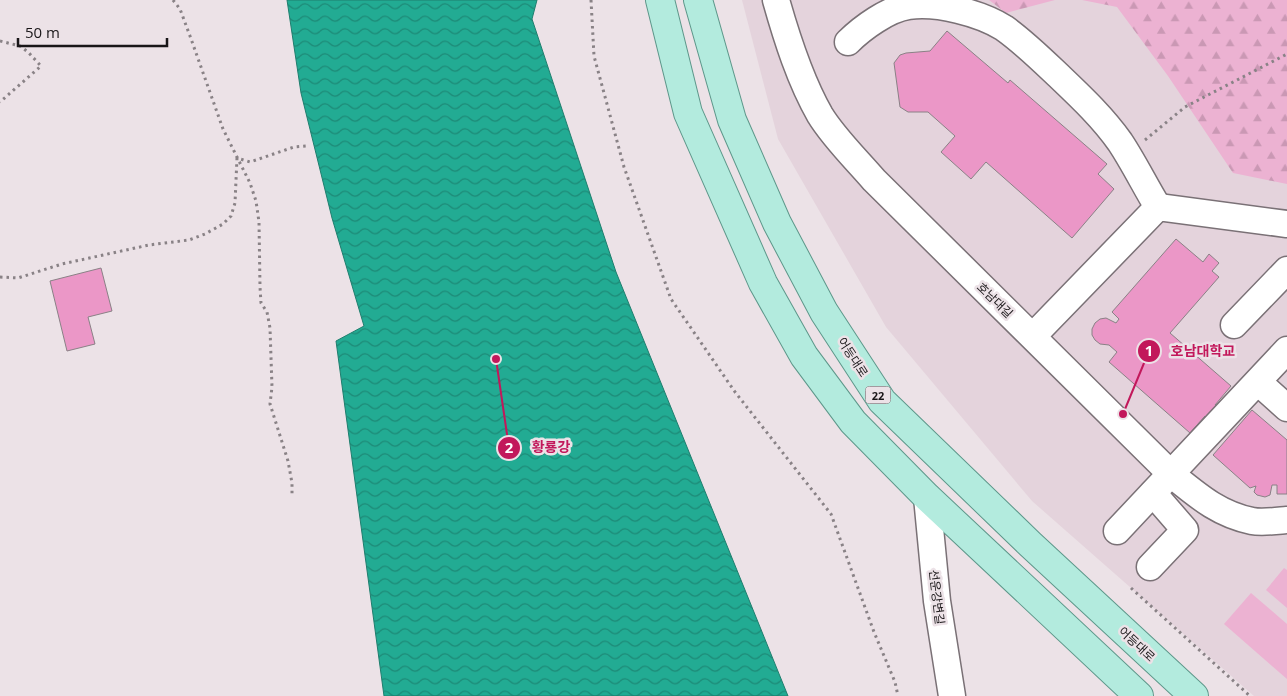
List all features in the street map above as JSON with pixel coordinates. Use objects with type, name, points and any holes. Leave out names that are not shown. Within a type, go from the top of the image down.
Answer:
[{"type":"main road","points":[[660,0],[688,113],[763,283],[804,356],[853,422],[927,497],[1139,696]]},
{"type":"main road","name":"어등대로","points":[[698,0],[732,120],[777,223],[824,312],[882,401],[1037,551],[1194,696]]},
{"type":"lane","name":"호남대길","points":[[776,0],[794,55],[821,115],[846,149],[874,180],[1171,474],[1209,505],[1228,514],[1253,522],[1287,520]]},
{"type":"lane","points":[[848,42],[882,16],[908,6],[938,6],[974,14],[1003,28],[1039,57],[1091,106],[1120,142],[1158,208]]},
{"type":"lane","points":[[1033,336],[1158,208]]},
{"type":"lane","points":[[1158,208],[1287,224]]},
{"type":"lane","points":[[1234,325],[1287,270]]},
{"type":"lane","points":[[1117,531],[1287,350]]},
{"type":"lane","points":[[1258,382],[1287,408]]},
{"type":"lane","points":[[1150,567],[1185,530],[1153,493]]},
{"type":"lane","name":"선운강변길","points":[[927,497],[937,601],[952,696]]},
{"type":"path","points":[[173,0],[180,9],[223,129],[250,184],[256,201],[259,222],[261,303],[267,312],[270,328],[272,387],[270,404],[288,461],[292,483],[292,497]]},
{"type":"path","points":[[591,0],[594,56],[624,167],[671,299],[735,392],[831,514],[874,632],[895,682],[898,696]]},
{"type":"path","points":[[0,41],[20,46],[41,66],[0,102]]},
{"type":"path","points":[[1127,155],[1185,107],[1287,54]]},
{"type":"path","points":[[236,158],[250,162],[294,147],[307,146]]},
{"type":"path","points":[[0,277],[18,278],[62,264],[149,246],[189,240],[205,234],[223,224],[231,216],[235,203],[236,158]]},
{"type":"path","points":[[1131,588],[1250,696]]},
{"type":"shaded area","points":[[742,0],[1287,0],[1287,696],[1254,696],[1032,501],[886,327],[778,139]]},
{"type":"green space","points":[[989,0],[1055,0],[1006,13]]},
{"type":"green space","points":[[1082,0],[1287,0],[1287,184],[1233,173],[1168,76],[1117,7]]},
{"type":"green space","points":[[1284,568],[1287,570],[1287,608],[1266,590]]},
{"type":"green space","points":[[1251,593],[1287,624],[1287,679],[1224,624]]},
{"type":"water","points":[[287,0],[537,0],[532,19],[616,272],[788,696],[384,696],[336,341],[364,326],[332,218],[301,93]]},
{"type":"building","points":[[947,31],[1008,83],[1010,80],[1107,164],[1098,174],[1114,189],[1072,238],[986,162],[971,179],[941,152],[955,136],[928,112],[908,112],[900,107],[894,63],[900,55],[906,53],[930,51]]},
{"type":"building","points":[[1176,239],[1203,262],[1209,254],[1219,263],[1212,271],[1219,277],[1170,333],[1231,386],[1215,405],[1220,408],[1209,420],[1205,416],[1190,433],[1109,362],[1117,352],[1109,345],[1100,344],[1092,335],[1095,323],[1100,319],[1106,318],[1116,323],[1119,319],[1112,312]]},
{"type":"building","points":[[101,268],[112,311],[88,317],[95,344],[67,351],[50,281]]},
{"type":"building","points":[[1252,410],[1287,440],[1287,494],[1277,494],[1277,485],[1272,485],[1270,495],[1265,497],[1257,495],[1254,492],[1256,486],[1250,488],[1213,455]]},
{"type":"place","name":"황룡강","points":[[496,359]]},
{"type":"place","name":"호남대학교","points":[[1123,414]]}]
